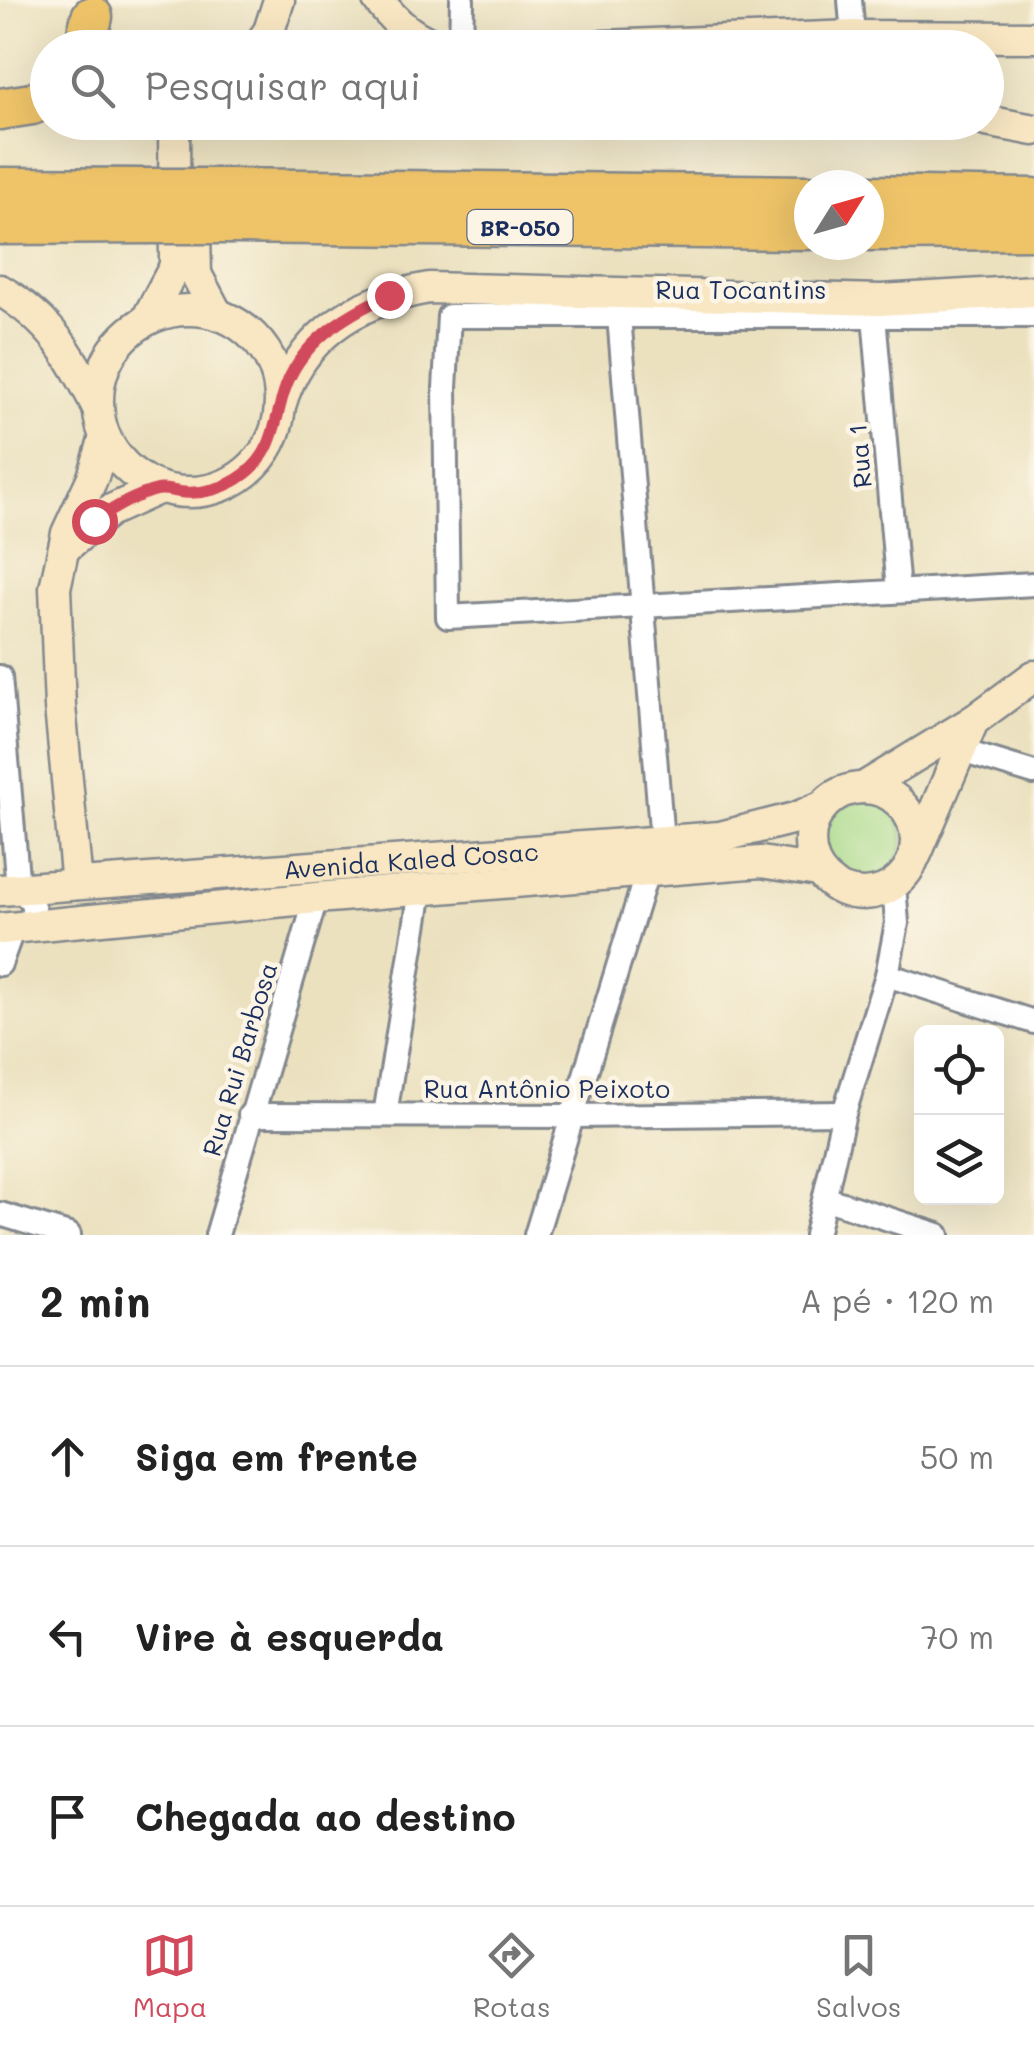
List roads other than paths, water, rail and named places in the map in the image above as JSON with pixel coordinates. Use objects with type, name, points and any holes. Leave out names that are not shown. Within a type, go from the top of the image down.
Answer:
[{"type":"highway","points":[[0,109],[30,104]]},
{"type":"highway","name":"BR-050","points":[[0,188],[145,206],[794,196]]},
{"type":"highway","points":[[884,196],[1034,199]]},
{"type":"highway","name":"BR-050","points":[[0,224],[145,206]]},
{"type":"highway","name":"BR-050","points":[[231,206],[794,228]]},
{"type":"highway","points":[[884,230],[1034,230]]},
{"type":"street","points":[[378,0],[405,30]]},
{"type":"street","points":[[461,30],[462,0]]},
{"type":"street","points":[[850,0],[852,30]]},
{"type":"street","points":[[266,30],[277,7]]},
{"type":"street","points":[[1004,37],[1034,37]]},
{"type":"street","points":[[1004,124],[1034,130]]},
{"type":"street","points":[[147,319],[175,266],[174,140]]},
{"type":"street","points":[[196,140],[196,274],[217,314]]},
{"type":"street","points":[[0,290],[31,310],[59,338],[117,458],[160,488],[178,492],[214,490],[246,474],[269,446],[294,370],[332,326],[389,295],[429,288],[881,300],[1034,290]]},
{"type":"street","points":[[78,884],[60,708],[55,588],[67,533],[94,477],[102,372],[109,356],[132,329],[147,319],[182,310],[217,314],[234,321],[261,345],[277,377],[280,406]]},
{"type":"street","name":"Rua Tocantins","points":[[641,606],[448,617],[445,388],[449,316],[1034,316]]},
{"type":"street","points":[[619,316],[662,842]]},
{"type":"street","name":"Rua 1","points":[[874,316],[898,591]]},
{"type":"street","points":[[64,549],[109,511],[160,488]]},
{"type":"street","points":[[641,606],[1034,584]]},
{"type":"street","name":"Avenida Kaled Cosac","points":[[5,909],[78,884],[720,836],[795,818],[821,807],[840,793],[863,788],[949,747],[973,721],[1034,676]]},
{"type":"street","points":[[0,677],[5,909],[0,964]]},
{"type":"street","points":[[816,1235],[844,1113],[887,975],[904,873],[949,747],[1034,773]]},
{"type":"street","points":[[821,807],[812,822],[809,839],[818,871],[845,892],[879,892],[904,873],[916,844],[914,827],[895,798],[863,788]]},
{"type":"street","name":"Avenida Kaled Cosac","points":[[5,909],[114,918],[761,862],[818,871]]},
{"type":"street","points":[[536,1235],[646,872]]},
{"type":"street","points":[[114,882],[114,918]]},
{"type":"street","points":[[385,1116],[421,890]]},
{"type":"street","name":"Rua Rui Barbosa","points":[[217,1235],[316,898]]},
{"type":"street","points":[[887,975],[1034,1022]]},
{"type":"street","name":"Rua Antônio Peixoto","points":[[250,1115],[844,1113]]},
{"type":"street","points":[[826,1199],[938,1235]]},
{"type":"street","points":[[0,1214],[69,1235]]}]
